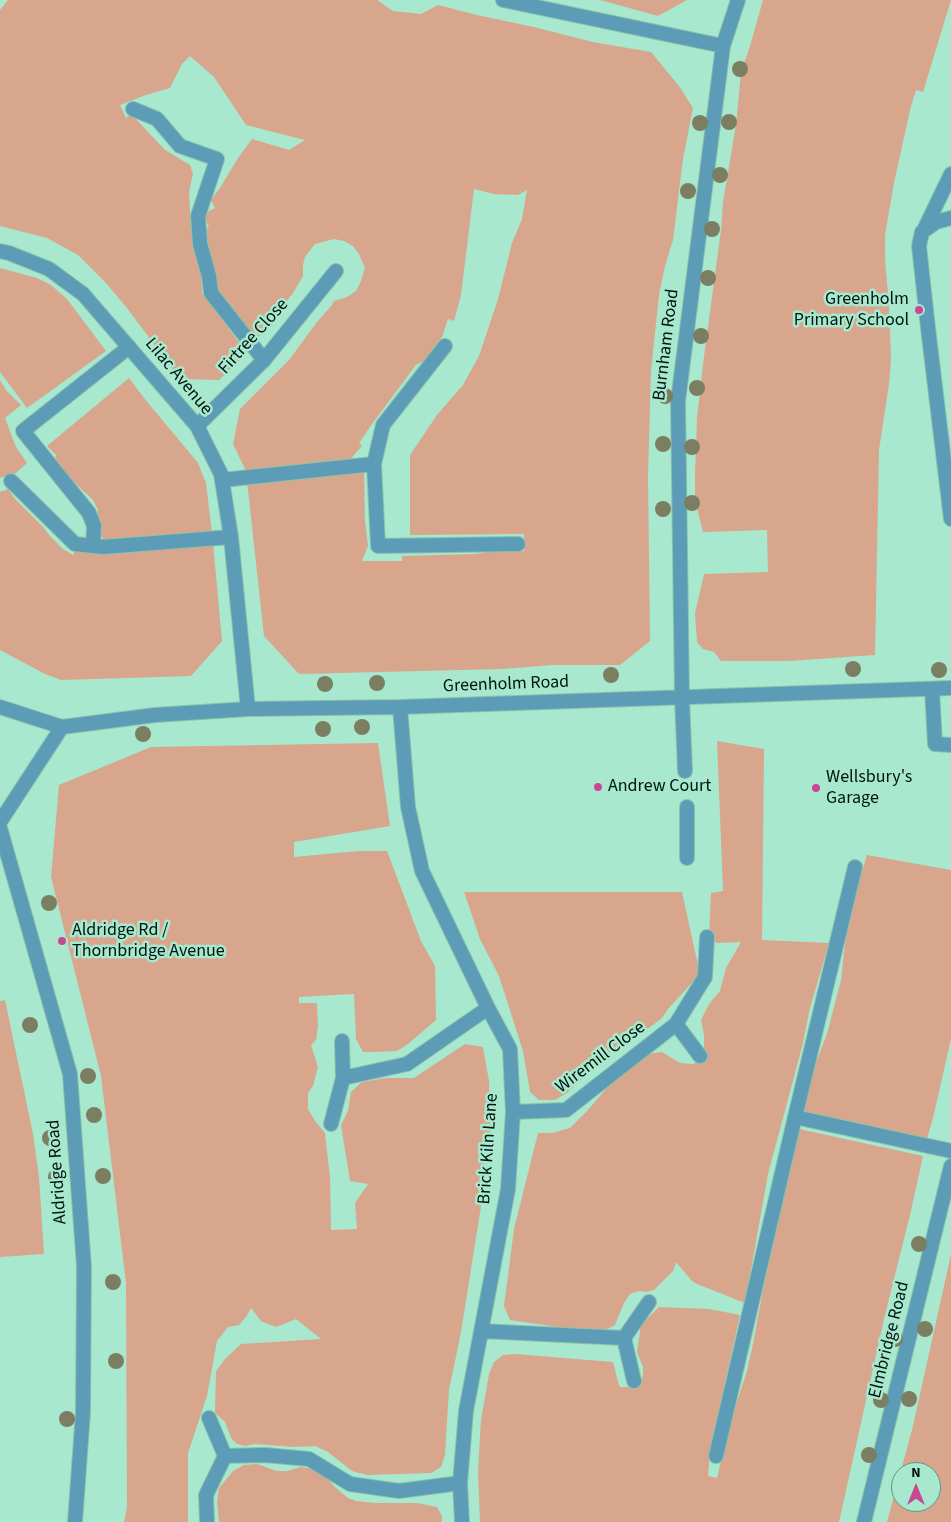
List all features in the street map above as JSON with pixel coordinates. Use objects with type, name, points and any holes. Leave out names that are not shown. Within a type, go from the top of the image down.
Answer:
[{"type":"street","points":[[503,0],[723,46]]},
{"type":"street","name":"Burnham Road","points":[[685,771],[682,698],[678,401],[723,46],[738,0]]},
{"type":"street","points":[[133,109],[156,119],[180,146],[217,158],[198,216],[200,244],[209,276],[211,293],[264,360]]},
{"type":"street","points":[[951,174],[922,232],[919,246],[951,519]]},
{"type":"street","points":[[922,232],[936,222],[951,218]]},
{"type":"street","name":"Lilac Avenue","points":[[0,251],[49,268],[83,294],[197,426],[221,474],[231,537],[248,709]]},
{"type":"street","name":"Firtree Close","points":[[197,426],[264,360],[336,271]]},
{"type":"street","points":[[445,346],[384,425],[374,464],[378,546],[518,544]]},
{"type":"street","points":[[93,546],[94,526],[89,514],[23,431],[129,347]]},
{"type":"street","points":[[222,480],[374,464]]},
{"type":"street","points":[[11,481],[75,544],[103,548],[231,537]]},
{"type":"street","name":"Greenholm Road","points":[[0,707],[62,727],[155,716],[248,709],[400,707],[951,688]]},
{"type":"street","points":[[932,689],[935,744],[951,745]]},
{"type":"street","name":"Brick Kiln Lane","points":[[400,707],[408,807],[422,871],[488,1008],[510,1049],[514,1112],[508,1189],[466,1411],[460,1483],[462,1522]]},
{"type":"street","points":[[0,822],[62,727]]},
{"type":"street","points":[[687,808],[688,858]]},
{"type":"street","name":"Aldridge Road","points":[[0,828],[70,1074],[84,1267],[83,1412],[75,1522]]},
{"type":"street","points":[[716,1456],[855,867]]},
{"type":"street","name":"Wiremill Close","points":[[514,1112],[566,1110],[676,1024],[705,977],[707,937]]},
{"type":"street","points":[[343,1078],[406,1064],[488,1008]]},
{"type":"street","points":[[676,1024],[700,1056]]},
{"type":"street","points":[[331,1124],[343,1078],[342,1041]]},
{"type":"street","points":[[795,1117],[951,1151]]},
{"type":"street","name":"Elmbridge Road","points":[[864,1522],[951,1166]]},
{"type":"street","points":[[634,1381],[624,1338],[649,1302]]},
{"type":"street","points":[[482,1331],[624,1338]]},
{"type":"street","points":[[209,1418],[226,1456]]},
{"type":"street","points":[[226,1456],[265,1455],[308,1459],[350,1484],[399,1491],[460,1483]]},
{"type":"street","points":[[207,1522],[206,1495],[226,1456]]},
{"type":"shaded area","points":[[8,0],[377,0],[393,11],[421,14],[438,5],[593,42],[651,52],[679,86],[693,108],[683,159],[673,240],[659,295],[651,371],[648,476],[650,641],[620,665],[552,665],[502,669],[299,674],[264,636],[247,481],[364,470],[365,520],[368,546],[362,561],[402,561],[402,556],[475,554],[499,550],[524,551],[524,534],[410,535],[410,455],[437,415],[463,385],[479,356],[498,299],[512,243],[522,219],[527,190],[518,195],[494,194],[474,189],[461,295],[454,321],[448,319],[442,337],[424,361],[416,365],[359,443],[362,446],[348,462],[246,471],[233,444],[240,409],[289,360],[334,301],[347,297],[356,291],[365,268],[353,246],[344,241],[334,239],[315,244],[305,257],[303,276],[293,293],[256,340],[217,297],[201,230],[209,227],[203,214],[215,208],[211,200],[252,139],[289,150],[305,140],[246,125],[214,77],[190,56],[182,64],[170,88],[120,105],[126,118],[131,114],[165,150],[190,165],[193,174],[189,192],[191,226],[201,271],[202,293],[247,353],[219,380],[180,379],[127,308],[78,255],[47,238],[0,226],[0,10]]},
{"type":"shaded area","points":[[600,0],[687,0],[658,16]]},
{"type":"shaded area","points":[[763,0],[951,0],[923,92],[916,90],[910,110],[885,235],[891,358],[879,450],[875,655],[789,661],[721,661],[714,652],[703,649],[697,642],[695,613],[704,574],[768,572],[767,530],[703,532],[695,500],[697,418],[723,202],[736,125],[741,72]]},
{"type":"shaded area","points":[[0,268],[37,278],[51,285],[67,299],[106,351],[27,408],[0,372]]},
{"type":"shaded area","points":[[129,378],[198,463],[206,483],[212,533],[105,542],[98,529],[98,510],[93,500],[55,462],[56,455],[47,446]]},
{"type":"shaded area","points":[[0,380],[6,390],[21,405],[5,418],[16,447],[27,463],[16,473],[0,478]]},
{"type":"shaded area","points":[[8,489],[49,535],[63,549],[73,555],[76,549],[213,543],[222,641],[191,676],[61,680],[45,674],[0,650],[0,492]]},
{"type":"shaded area","points":[[717,741],[764,749],[762,940],[829,943],[810,1008],[802,1047],[768,1174],[745,1303],[697,1284],[692,1281],[676,1262],[673,1271],[654,1290],[638,1291],[630,1294],[615,1325],[607,1329],[568,1331],[558,1327],[510,1320],[504,1306],[514,1229],[538,1133],[552,1133],[570,1128],[623,1069],[648,1054],[662,1052],[680,1063],[693,1064],[700,1061],[704,1055],[704,1035],[701,1020],[709,1004],[720,991],[726,968],[741,942],[717,943],[709,938],[711,893],[723,891]]},
{"type":"shaded area","points":[[378,743],[390,826],[294,842],[294,857],[359,851],[387,851],[421,941],[435,966],[436,1020],[397,1051],[363,1052],[356,1039],[354,994],[299,997],[299,1003],[317,1003],[318,1026],[316,1040],[311,1045],[318,1067],[313,1086],[308,1093],[308,1109],[325,1133],[330,1177],[331,1230],[357,1229],[355,1203],[368,1184],[350,1181],[341,1125],[348,1111],[351,1092],[362,1082],[386,1078],[414,1078],[465,1044],[483,1047],[489,1081],[491,1136],[481,1174],[482,1200],[461,1332],[449,1390],[445,1455],[441,1467],[431,1473],[367,1475],[352,1471],[328,1452],[315,1446],[294,1447],[255,1444],[245,1446],[237,1444],[231,1438],[225,1422],[215,1413],[216,1371],[225,1359],[241,1344],[321,1339],[296,1319],[276,1327],[261,1321],[251,1308],[239,1325],[228,1327],[217,1341],[207,1396],[188,1453],[188,1522],[124,1522],[127,1507],[126,1283],[101,1076],[51,877],[59,785],[151,747]]},
{"type":"shaded area","points":[[867,855],[951,870],[951,1039],[926,1142],[807,1114],[802,1105],[806,1088],[827,1034],[841,980],[847,925]]},
{"type":"shaded area","points":[[464,892],[682,892],[700,974],[661,1019],[635,1038],[618,1045],[567,1093],[555,1100],[539,1100],[530,1092],[523,1051],[499,976],[480,939]]},
{"type":"shaded area","points":[[5,1000],[33,1134],[39,1177],[44,1254],[0,1257],[0,1001]]},
{"type":"shaded area","points":[[799,1129],[923,1156],[884,1319],[839,1522],[480,1522],[478,1472],[481,1420],[489,1374],[494,1362],[503,1355],[515,1354],[613,1362],[620,1387],[637,1387],[643,1376],[643,1367],[637,1352],[641,1325],[659,1307],[709,1309],[740,1315],[710,1451],[708,1476],[717,1478],[729,1426],[747,1371]]},
{"type":"shaded area","points":[[951,1254],[951,1522],[887,1522],[891,1507],[891,1512],[941,1512],[941,1462],[903,1462]]},
{"type":"shaded area","points":[[257,1464],[277,1471],[287,1471],[301,1467],[317,1470],[348,1498],[356,1501],[417,1503],[437,1507],[442,1516],[442,1522],[219,1522],[217,1501],[219,1488],[233,1471],[244,1465]]},
{"type":"place","name":"Greenholm Primary School","points":[[919,310]]},
{"type":"place","name":"Andrew Court","points":[[598,787]]},
{"type":"place","name":"Wellsbury's Garage","points":[[816,788]]},
{"type":"place","name":"Aldridge Rd / Thornbridge Avenue","points":[[62,941]]}]
